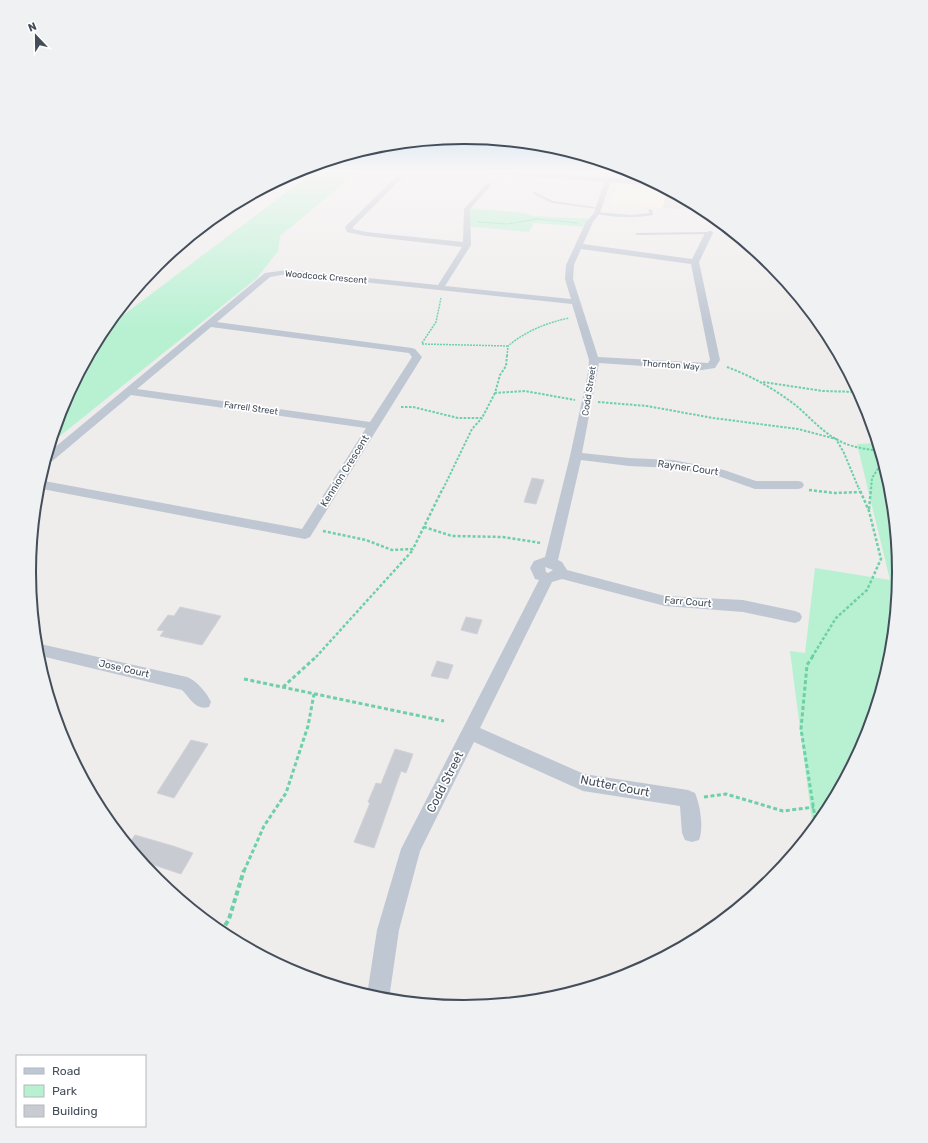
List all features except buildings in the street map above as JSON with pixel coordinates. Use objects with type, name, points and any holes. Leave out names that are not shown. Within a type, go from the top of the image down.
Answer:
[{"type":"street","points":[[353,223],[349,227],[350,230],[366,234],[467,244]]},
{"type":"street","points":[[440,288],[467,244],[467,223]]},
{"type":"street","name":"Codd Street","points":[[379,991],[388,930],[411,849],[552,571],[592,386],[594,360],[569,279],[570,265],[590,224]]},
{"type":"street","points":[[579,246],[695,262],[709,233]]},
{"type":"street","name":"Thornton Way","points":[[594,360],[702,367],[712,366],[715,360],[695,262]]},
{"type":"street","name":"Woodcock Crescent","points":[[53,454],[268,275],[287,272],[575,302]]},
{"type":"street","name":"Kennion Crescent","points":[[45,485],[305,534],[416,357],[412,351],[210,324]]},
{"type":"street","name":"Farrell Street","points":[[128,391],[373,426]]},
{"type":"street","name":"Rayner Court","points":[[576,456],[630,462],[673,464],[724,474],[755,485],[800,487]]},
{"type":"street","name":"Farr Court","points":[[552,571],[665,601],[743,606],[795,617]]},
{"type":"street","name":"Jose Court","points":[[43,650],[187,684],[203,702]]},
{"type":"street","name":"Nutter Court","points":[[470,732],[583,782],[688,799]]},
{"type":"street","points":[[688,799],[692,832]]},
{"type":"lane","points":[[637,234],[709,233]]},
{"type":"path","points":[[494,223],[512,223]]},
{"type":"path","points":[[583,223],[590,224]]},
{"type":"path","points":[[419,347],[436,322],[441,298]]},
{"type":"path","points":[[421,344],[508,346],[516,339],[536,328],[558,320],[574,317]]},
{"type":"path","points":[[283,687],[318,655],[413,549],[472,429],[482,418],[495,393],[500,375],[506,366],[508,346]]},
{"type":"path","points":[[727,367],[760,382],[803,411],[836,439],[844,453],[869,511],[881,559],[867,590],[836,618],[807,665],[801,729],[815,816]]},
{"type":"path","points":[[760,382],[823,391],[852,392]]},
{"type":"path","points":[[495,393],[525,391],[578,400]]},
{"type":"path","points":[[598,402],[647,406],[713,418],[798,429],[836,439],[865,449],[874,450]]},
{"type":"path","points":[[399,407],[413,407],[458,418],[482,418]]},
{"type":"path","points":[[869,511],[872,478],[879,468]]},
{"type":"path","points":[[800,487],[835,493],[861,492]]},
{"type":"path","points":[[424,527],[439,534],[457,538],[499,537],[542,543]]},
{"type":"path","points":[[318,530],[366,540],[392,550],[413,549]]},
{"type":"path","points":[[244,679],[444,721]]},
{"type":"path","points":[[225,926],[229,919],[246,863],[264,826],[286,793],[308,726],[314,694]]},
{"type":"path","points":[[688,799],[726,794],[783,811],[814,807]]},
{"type":"green space","points":[[245,223],[295,223],[280,236],[278,251],[257,278],[58,438],[80,382],[93,357],[119,318]]},
{"type":"green space","points":[[467,223],[534,223],[529,232],[467,226]]},
{"type":"green space","points":[[539,223],[590,223],[588,227]]},
{"type":"green space","points":[[872,443],[884,488],[891,544],[892,572],[888,627],[884,655],[877,682],[859,735],[835,786],[812,821],[790,651],[805,653],[815,568],[890,580],[857,444]]}]
